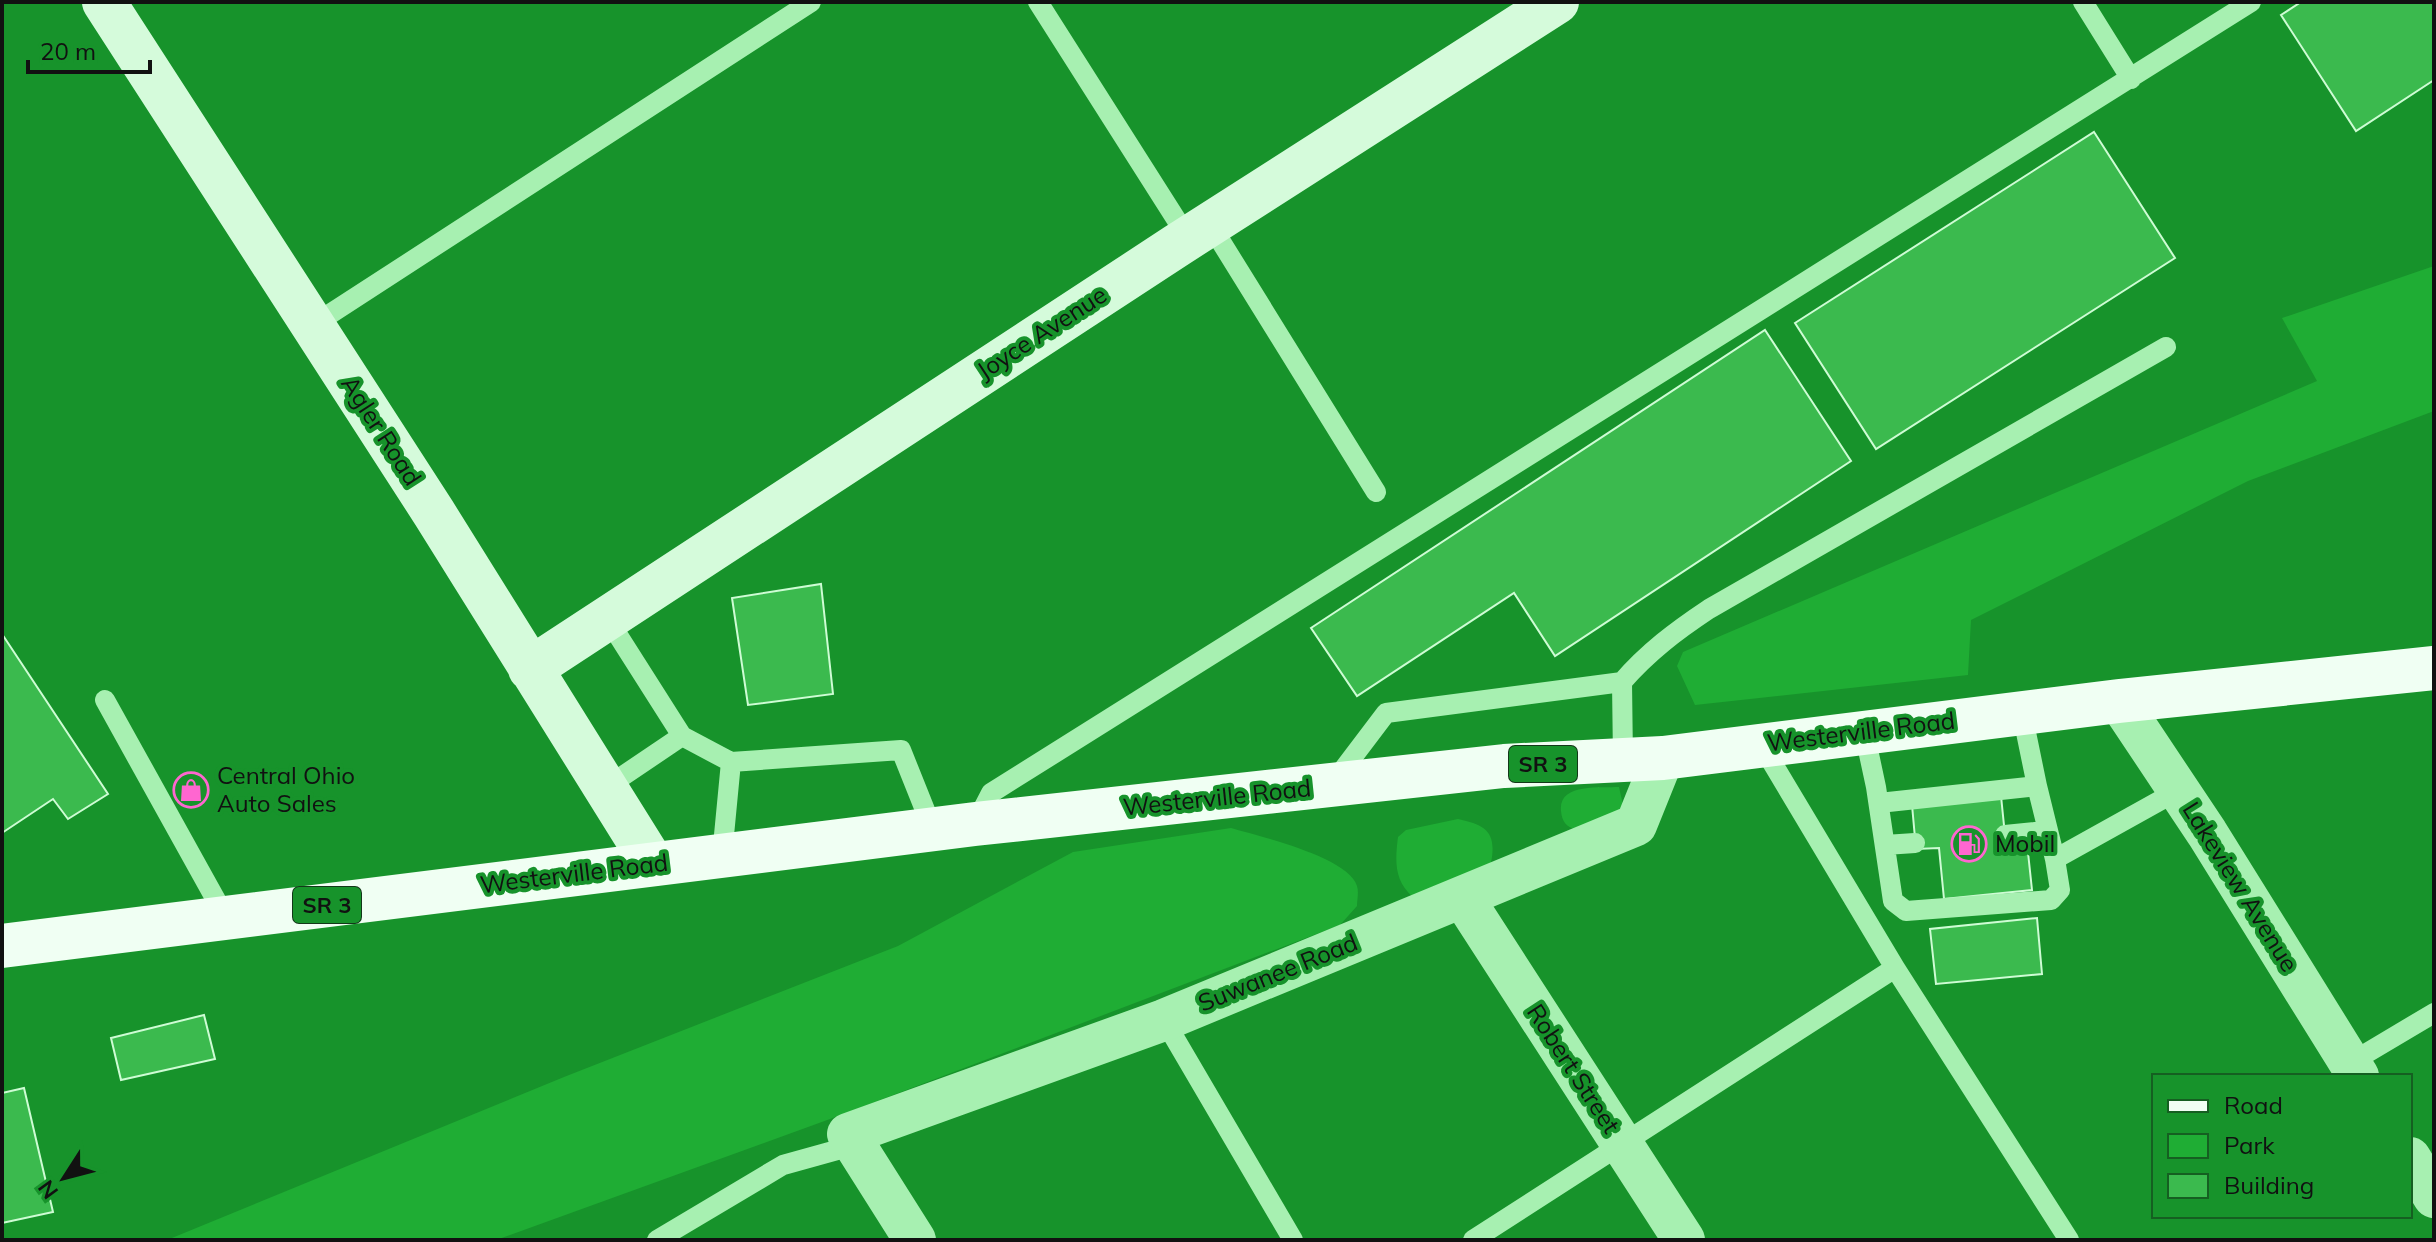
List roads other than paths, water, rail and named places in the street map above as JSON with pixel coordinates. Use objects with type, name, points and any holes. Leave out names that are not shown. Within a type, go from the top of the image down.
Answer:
[{"type":"main road","name":"Westerville Road","points":[[4,942],[226,918],[975,824],[1504,766],[1643,759],[2119,701],[2434,668]]},
{"type":"street","name":"Agler Road","points":[[104,2],[313,325],[653,864]]},
{"type":"street","name":"Joyce Avenue","points":[[530,669],[1199,231],[1557,2]]},
{"type":"street","name":"Lakeview Avenue","points":[[2119,701],[2179,790],[2354,1069]]},
{"type":"street","name":"Suwanee Road","points":[[851,1139],[1164,1020],[1636,825],[1643,759]]},
{"type":"street","name":"Robert Street","points":[[1463,898],[1684,1240]]},
{"type":"street","points":[[851,1139],[915,1240]]},
{"type":"street","points":[[2412,1161],[2434,1197]]},
{"type":"lane","points":[[313,325],[811,2]]},
{"type":"lane","points":[[1038,2],[1199,231],[1376,492]]},
{"type":"lane","points":[[2083,2],[2131,79]]},
{"type":"lane","points":[[975,824],[991,793],[2251,2]]},
{"type":"lane","points":[[1331,785],[1386,713],[1622,682],[1664,639],[1709,609],[2166,347]]},
{"type":"lane","points":[[607,618],[682,736],[731,762],[901,750],[933,830]]},
{"type":"lane","points":[[1622,682],[1643,759]]},
{"type":"lane","points":[[105,700],[226,918]]},
{"type":"lane","points":[[1864,731],[1879,803],[1893,901],[1906,911],[2051,900],[2060,890],[2022,713]]},
{"type":"lane","points":[[605,788],[682,736]]},
{"type":"lane","points":[[1761,744],[1895,968],[2069,1240]]},
{"type":"lane","points":[[722,856],[731,762]]},
{"type":"lane","points":[[1879,803],[2037,786]]},
{"type":"lane","points":[[2055,859],[2179,790]]},
{"type":"lane","points":[[2005,835],[2046,831]]},
{"type":"lane","points":[[1885,845],[1915,843]]},
{"type":"lane","points":[[1473,1240],[1895,968]]},
{"type":"lane","points":[[2354,1069],[2434,1013]]},
{"type":"lane","points":[[1164,1020],[1293,1240]]},
{"type":"lane","points":[[657,1240],[783,1165],[851,1139]]},
{"type":"place","name":"Central Ohio Auto Sales","points":[[191,790]]},
{"type":"place","name":"Mobil","points":[[1969,844]]}]
